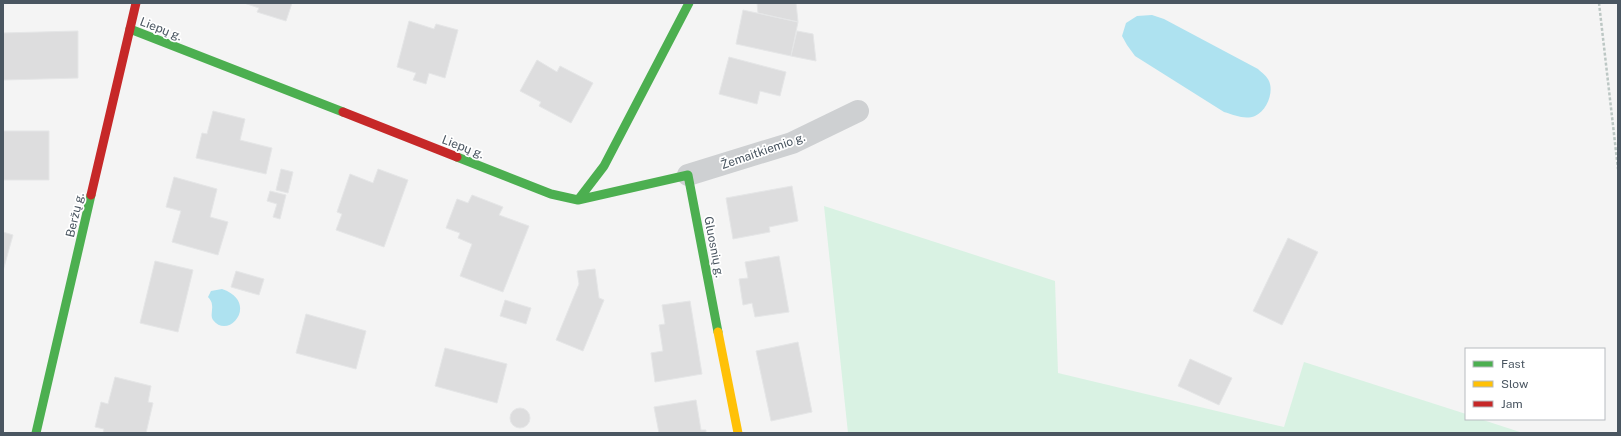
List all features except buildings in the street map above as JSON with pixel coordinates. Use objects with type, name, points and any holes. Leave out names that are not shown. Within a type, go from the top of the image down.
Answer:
[{"type":"street","name":"Beržų g.","points":[[36,433],[136,3]]},
{"type":"street","points":[[578,200],[604,166],[689,3]]},
{"type":"street","name":"Liepų g.","points":[[130,29],[551,194],[578,200]]},
{"type":"street","name":"Žemaitkiemio g.","points":[[688,175],[792,143],[858,111]]},
{"type":"street","points":[[578,200],[688,175]]},
{"type":"street","name":"Gluosnių g.","points":[[688,175],[738,433]]},
{"type":"path","points":[[1599,3],[1618,169]]},
{"type":"green space","points":[[824,206],[1055,281],[1058,373],[1284,427],[1304,362],[1465,414],[1465,420],[1483,420],[1523,433],[848,433]]},
{"type":"water","points":[[1152,15],[1164,19],[1258,69],[1267,77],[1271,90],[1266,106],[1263,110],[1259,114],[1251,117],[1240,117],[1224,112],[1135,56],[1122,36],[1126,23],[1137,16]]},
{"type":"water","points":[[222,289],[233,295],[239,302],[240,310],[238,317],[233,323],[226,326],[220,325],[213,320],[212,304],[208,297],[211,291]]},
{"type":"traffic: fast","points":[[457,157],[551,194],[578,200],[604,166],[689,3]]},
{"type":"traffic: fast","points":[[130,29],[343,112]]},
{"type":"traffic: fast","points":[[578,200],[688,175],[718,332]]},
{"type":"traffic: fast","points":[[36,433],[91,195]]},
{"type":"traffic: slow","points":[[718,332],[738,433]]},
{"type":"traffic: jam","points":[[91,195],[136,3]]},
{"type":"traffic: jam","points":[[343,112],[457,157]]}]
